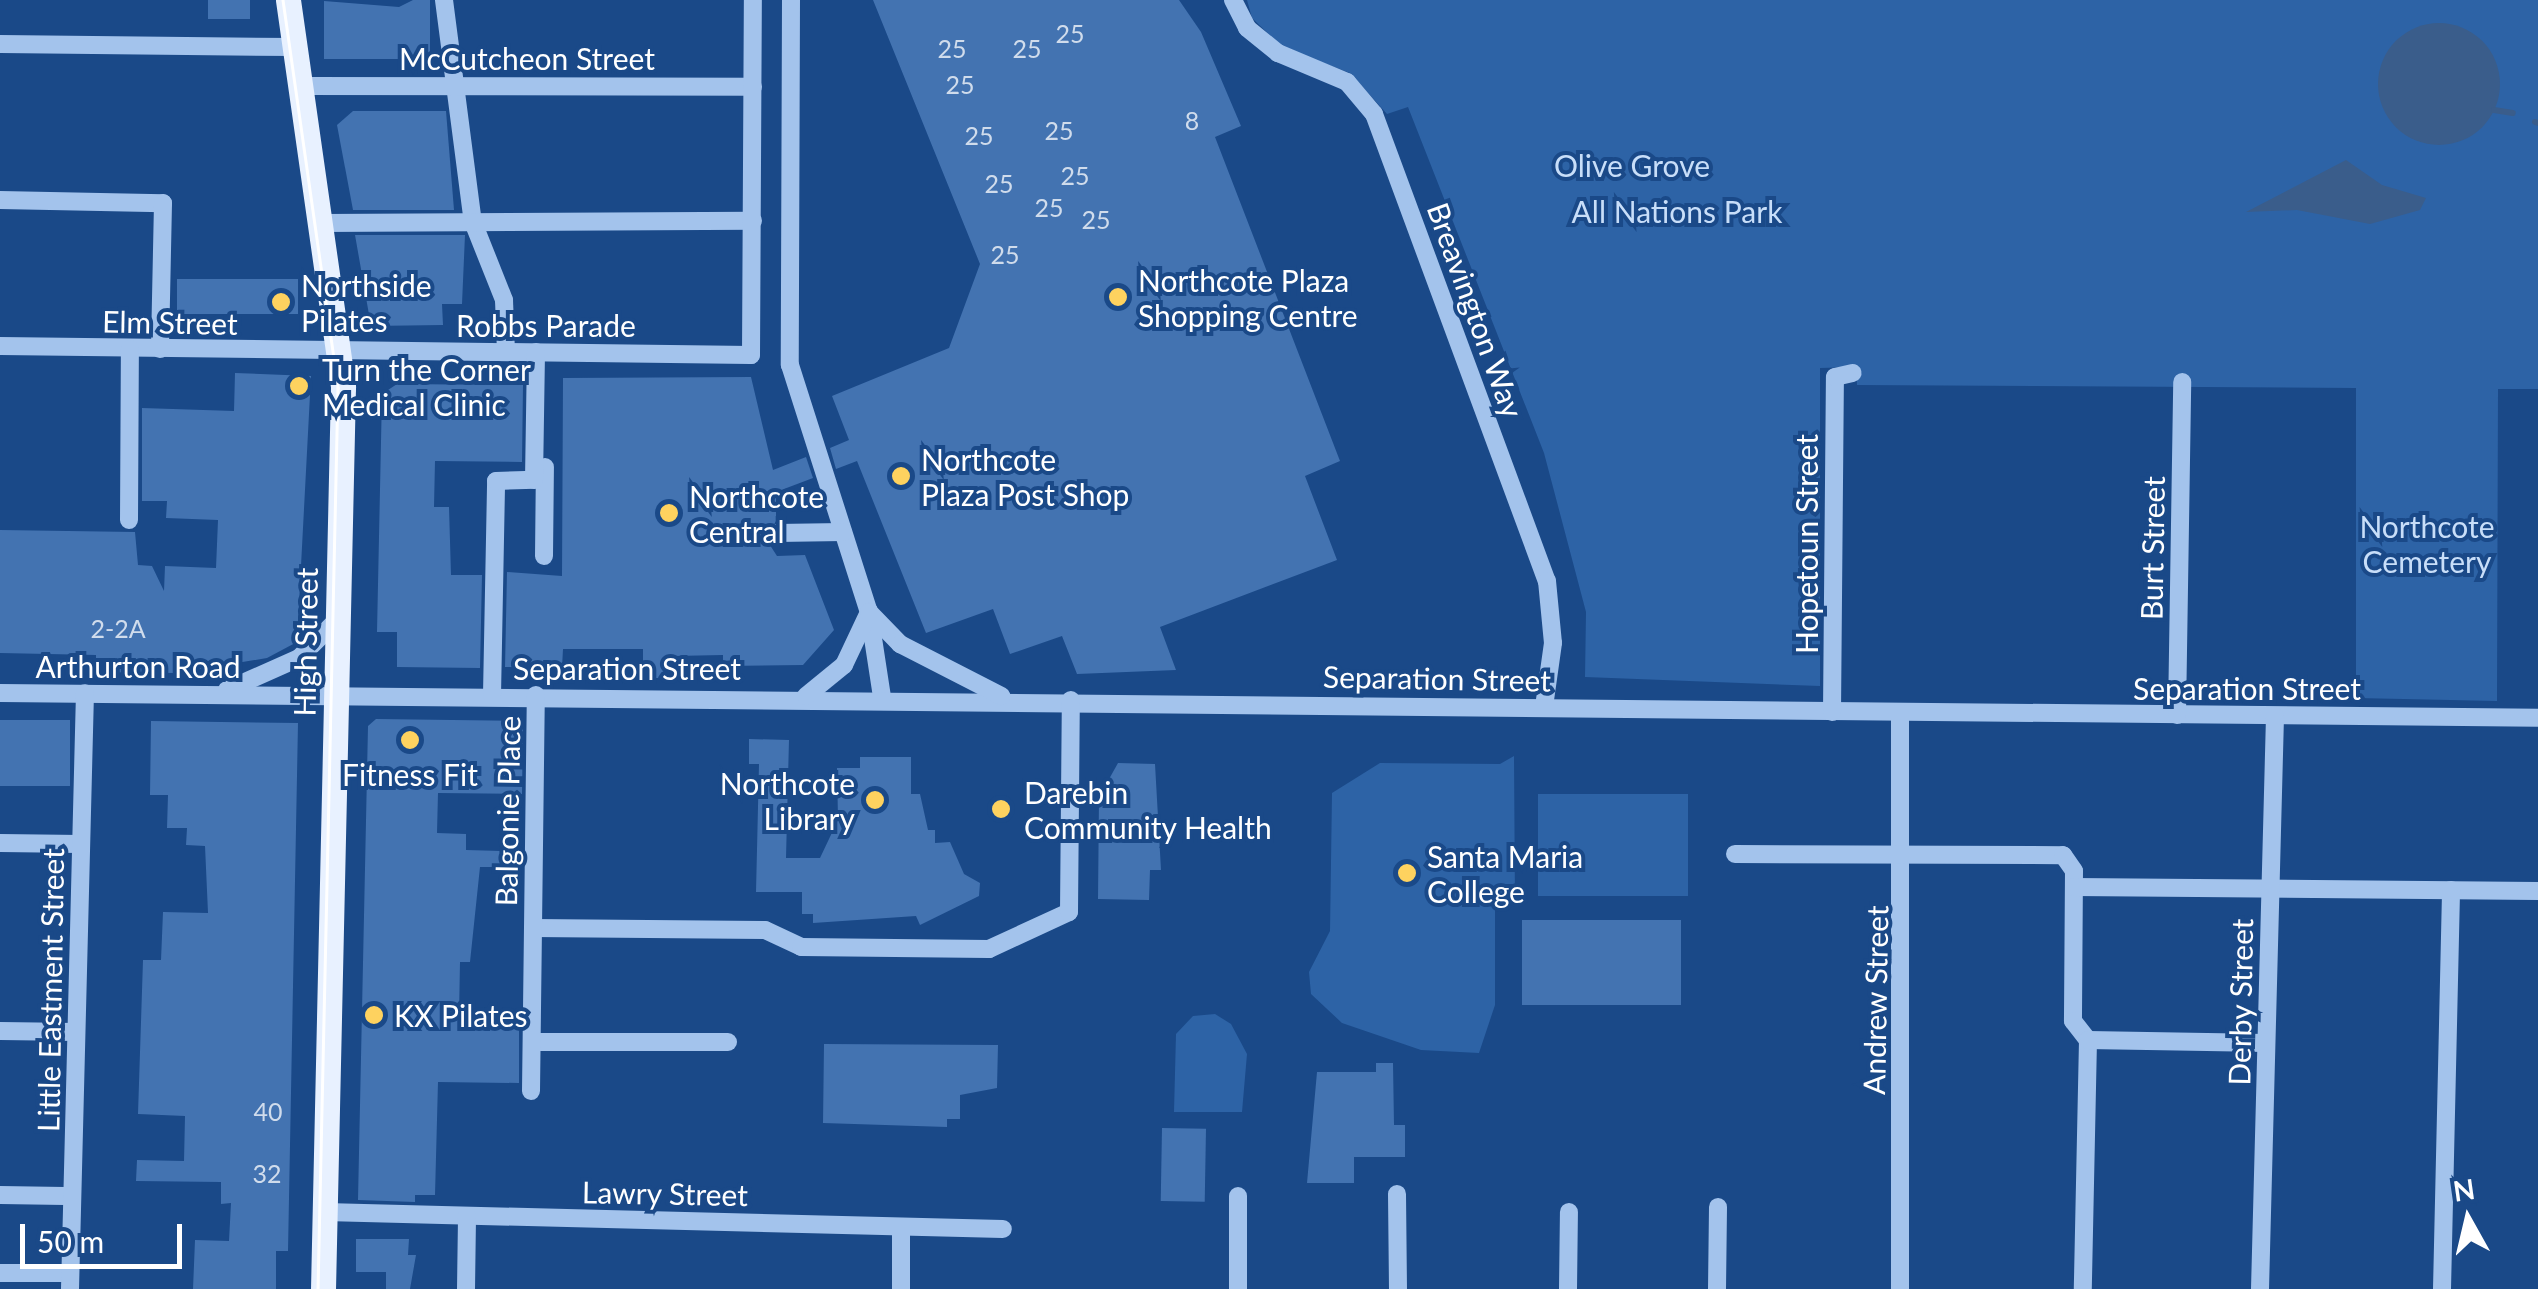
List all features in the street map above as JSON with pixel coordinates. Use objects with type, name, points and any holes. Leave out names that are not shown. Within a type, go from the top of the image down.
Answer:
[{"type":"main road","name":"High Street","points":[[288,0],[340,352],[323,1289]]},
{"type":"street","points":[[444,0],[473,222],[504,300],[506,352]]},
{"type":"street","points":[[322,223],[752,221],[753,0]]},
{"type":"street","points":[[791,0],[790,365],[868,612],[882,697]]},
{"type":"street","name":"Breavington Way","points":[[1233,0],[1247,28],[1278,52],[1347,82],[1374,114],[1547,581],[1553,643],[1544,708]]},
{"type":"street","points":[[0,44],[296,47]]},
{"type":"street","name":"McCutcheon Street","points":[[302,86],[752,87]]},
{"type":"street","points":[[0,200],[164,203],[160,350]]},
{"type":"street","name":"Robbs Parade","points":[[340,352],[751,355],[752,221]]},
{"type":"street","name":"Elm Street","points":[[0,346],[340,352]]},
{"type":"street","points":[[130,348],[130,520]]},
{"type":"street","points":[[541,352],[544,556]]},
{"type":"street","points":[[492,695],[496,481],[534,480],[541,352]]},
{"type":"street","name":"Hopetoun Street","points":[[1832,712],[1837,374]]},
{"type":"street","name":"Burt Street","points":[[2177,715],[2182,382]]},
{"type":"street","points":[[777,533],[844,532]]},
{"type":"street","points":[[806,696],[844,665],[868,612]]},
{"type":"street","points":[[868,612],[900,644],[1006,699]]},
{"type":"street","points":[[217,694],[300,658],[338,619]]},
{"type":"street","name":"Arthurton Road","points":[[0,692],[336,695]]},
{"type":"street","name":"Little Eastment Street","points":[[70,1281],[85,693]]},
{"type":"street","name":"Separation Street","points":[[336,695],[806,696],[1900,713],[2538,718]]},
{"type":"street","name":"Balgonie Place","points":[[531,1091],[536,695]]},
{"type":"street","name":"Balgonie Place","points":[[533,928],[765,930],[801,947],[989,949],[1070,912],[1071,700]]},
{"type":"street","name":"Andrew Street","points":[[1900,713],[1906,765],[1900,1289]]},
{"type":"street","name":"Derby Street","points":[[2260,1289],[2275,716]]},
{"type":"street","points":[[0,843],[81,844]]},
{"type":"street","points":[[1736,854],[2063,855],[2074,887],[2072,1021],[2088,1040],[2083,1289]]},
{"type":"street","points":[[2074,887],[2538,891]]},
{"type":"street","points":[[2442,1289],[2450,890]]},
{"type":"street","points":[[0,1031],[76,1032]]},
{"type":"street","points":[[2088,1040],[2266,1044]]},
{"type":"street","points":[[532,1042],[728,1042]]},
{"type":"street","points":[[1397,1194],[1398,1289]]},
{"type":"street","points":[[0,1196],[64,1196]]},
{"type":"street","points":[[1238,1196],[1238,1289]]},
{"type":"street","points":[[1717,1289],[1718,1207]]},
{"type":"street","name":"Lawry Street","points":[[325,1212],[1004,1229]]},
{"type":"street","points":[[1568,1289],[1570,1212]]},
{"type":"street","points":[[466,1289],[467,1216]]},
{"type":"street","points":[[900,1289],[901,1226]]},
{"type":"street","points":[[0,1273],[70,1281]]},
{"type":"green space","name":"All Nations Park","points":[[1247,0],[2538,0],[2538,389],[2498,389],[2497,701],[2356,698],[2356,388],[1857,385],[1856,367],[1820,368],[1820,686],[1585,677],[1586,612],[1544,453],[1408,107],[1387,114],[1350,73],[1282,47],[1252,18]]},
{"type":"green space","points":[[1514,756],[1515,903],[1495,905],[1495,1005],[1479,1053],[1421,1050],[1342,1023],[1311,994],[1309,972],[1330,931],[1332,793],[1380,763],[1500,764]]},
{"type":"green space","points":[[1538,794],[1688,794],[1688,896],[1538,896]]},
{"type":"green space","points":[[1215,1014],[1231,1024],[1247,1054],[1242,1112],[1174,1112],[1176,1034],[1193,1016]]},
{"type":"shaded area","points":[[2439,23],[2462,28],[2482,41],[2495,61],[2500,84],[2495,107],[2482,127],[2462,140],[2439,145],[2416,140],[2396,127],[2383,107],[2378,84],[2383,61],[2396,41],[2416,28]]},
{"type":"shaded area","points":[[2346,160],[2382,185],[2426,198],[2420,210],[2370,224],[2297,210],[2246,212]]},
{"type":"building","points":[[208,0],[250,0],[250,19],[208,19]]},
{"type":"building","points":[[413,0],[430,0],[430,59],[324,59],[324,1],[399,7]]},
{"type":"building","name":"Northcote Plaza Shopping Centre","points":[[873,0],[1179,0],[1201,32],[1241,126],[1215,137],[1340,461],[1305,476],[1337,560],[1160,627],[1176,670],[1077,674],[1062,636],[1010,654],[993,609],[926,633],[857,461],[836,469],[830,448],[849,440],[832,396],[949,348],[980,264]]},
{"type":"building","points":[[353,111],[446,111],[454,210],[353,210],[337,125]]},
{"type":"building","points":[[355,235],[465,235],[462,304],[442,304],[443,325],[371,326]]},
{"type":"building","points":[[177,279],[298,279],[298,314],[177,314]]},
{"type":"building","points":[[235,373],[311,376],[297,642],[267,658],[176,673],[96,672],[96,655],[0,653],[0,530],[135,532],[138,565],[152,566],[164,591],[165,566],[216,568],[218,520],[166,518],[167,501],[142,501],[142,408],[234,411]]},
{"type":"building","name":"Northcote Central","points":[[751,377],[773,470],[806,457],[813,478],[776,492],[776,521],[766,539],[777,556],[805,555],[834,630],[803,665],[723,666],[723,655],[674,656],[674,678],[643,678],[643,649],[563,649],[562,668],[505,667],[507,572],[562,576],[563,378]]},
{"type":"building","points":[[397,384],[523,385],[522,462],[435,461],[434,507],[449,507],[451,575],[482,575],[480,668],[397,667],[397,632],[377,632],[382,394]]},
{"type":"building","points":[[376,719],[523,721],[522,794],[438,793],[437,833],[466,834],[466,850],[501,851],[501,867],[480,867],[470,962],[460,962],[459,1017],[519,1018],[519,1083],[438,1082],[435,1195],[415,1195],[415,1202],[358,1200],[368,726]]},
{"type":"building","points":[[0,720],[70,720],[70,786],[0,786]]},
{"type":"building","points":[[151,721],[298,723],[288,1251],[276,1251],[276,1289],[193,1289],[195,1240],[229,1241],[231,1203],[221,1204],[221,1182],[136,1181],[137,1160],[184,1161],[185,1116],[138,1114],[143,960],[161,960],[163,912],[208,913],[205,846],[186,845],[187,828],[167,828],[168,795],[150,795]]},
{"type":"building","points":[[749,739],[789,740],[786,858],[820,858],[838,820],[837,768],[860,768],[860,757],[911,757],[911,794],[920,794],[928,830],[935,830],[935,843],[950,842],[964,874],[980,883],[979,896],[920,925],[916,916],[813,923],[813,914],[802,914],[802,892],[756,892],[759,764],[749,764]]},
{"type":"building","points":[[1118,763],[1155,764],[1161,870],[1150,870],[1149,900],[1098,899],[1099,797]]},
{"type":"building","points":[[1522,920],[1681,920],[1681,1005],[1522,1005]]},
{"type":"building","points":[[824,1044],[998,1045],[997,1088],[960,1095],[960,1119],[947,1119],[947,1127],[823,1123]]},
{"type":"building","points":[[1376,1063],[1393,1063],[1394,1125],[1405,1125],[1405,1157],[1354,1157],[1354,1183],[1307,1183],[1317,1072],[1376,1072]]},
{"type":"building","points":[[1162,1128],[1206,1129],[1205,1202],[1161,1201]]},
{"type":"building","points":[[356,1239],[409,1239],[408,1255],[416,1255],[410,1289],[386,1289],[386,1272],[356,1272]]},
{"type":"waterway","points":[[2494,110],[2513,113]]},
{"type":"tram line","points":[[283,0],[338,388],[318,1289]]},
{"type":"place","name":"Northcote Plaza Shopping Centre","points":[[1118,297]]},
{"type":"place","name":"Northside Pilates","points":[[281,302]]},
{"type":"place","name":"Turn the Corner Medical Clinic","points":[[299,386]]},
{"type":"place","name":"Northcote Plaza Post Shop","points":[[901,476]]},
{"type":"place","name":"Northcote Central","points":[[669,513]]},
{"type":"place","name":"Fitness Fit","points":[[410,740]]},
{"type":"place","name":"Northcote Library","points":[[875,800]]},
{"type":"place","name":"Darebin Community Health","points":[[1001,809]]},
{"type":"place","name":"Santa Maria College","points":[[1407,873]]},
{"type":"place","name":"KX Pilates","points":[[374,1015]]},
{"type":"park label","name":"Olive Grove","points":[[1632,165]]},
{"type":"park label","name":"Northcote Cemetery","points":[[2427,543]]}]
